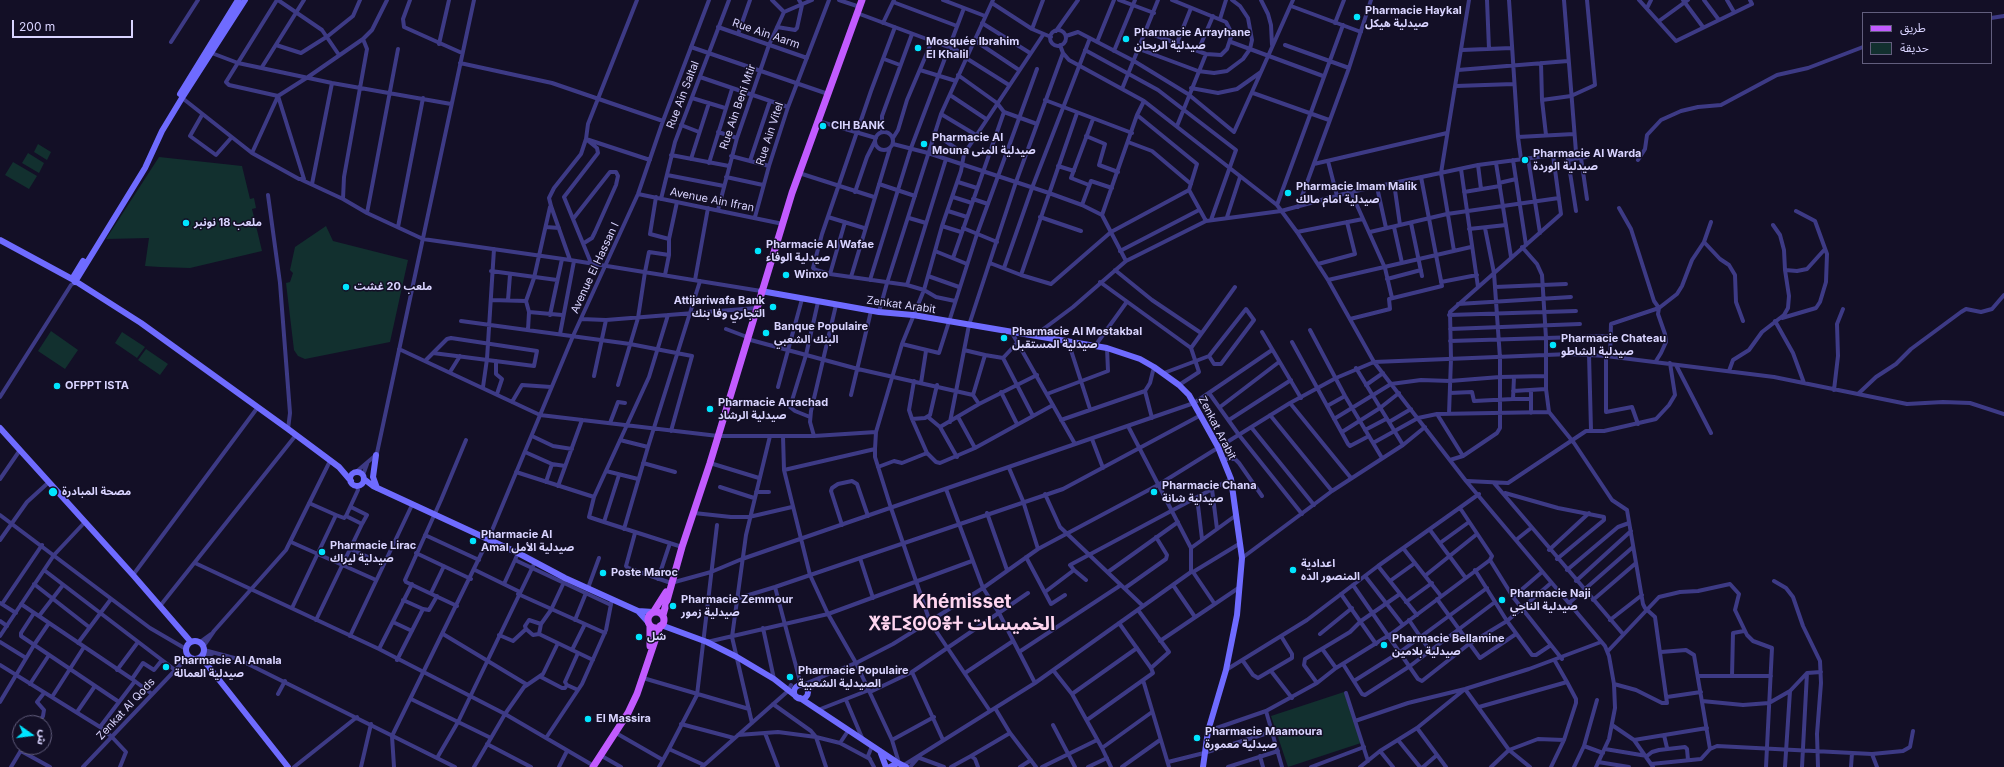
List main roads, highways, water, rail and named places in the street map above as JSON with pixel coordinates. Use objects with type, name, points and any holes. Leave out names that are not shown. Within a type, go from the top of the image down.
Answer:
[{"type":"main road","points":[[593,767],[616,733],[632,705],[643,678],[650,651],[662,622],[682,547],[710,463],[761,291],[799,173],[859,7]]},
{"type":"main road","points":[[650,651],[649,615],[653,612],[671,584]]},
{"type":"main road","points":[[653,612],[659,612],[662,622]]},
{"type":"main road","points":[[649,624],[655,628],[662,622]]},
{"type":"place","name":"Pharmacie Haykal صيدلية هيكل","points":[[1357,17]]},
{"type":"place","name":"Pharmacie Arrayhane صيدلية الريحان","points":[[1126,39]]},
{"type":"place","name":"Mosquée Ibrahim El Khalil","points":[[918,48]]},
{"type":"place","name":"CIH BANK","points":[[823,126]]},
{"type":"place","name":"Pharmacie Al Mouna صيدلية المنى","points":[[924,144]]},
{"type":"place","name":"Pharmacie Al Warda صيدلية الوردة","points":[[1525,160]]},
{"type":"place","name":"Pharmacie Imam Malik صيدلية امام مالك","points":[[1288,193]]},
{"type":"place","name":"ملعب 18 نونبر","points":[[186,223]]},
{"type":"place","name":"Pharmacie Al Wafae صيدلية الوفاء","points":[[758,251]]},
{"type":"place","name":"Winxo","points":[[786,275]]},
{"type":"place","name":"ملعب 20 غشت","points":[[346,287]]},
{"type":"place","name":"Attijariwafa Bank التجاري وفا بنك","points":[[773,307]]},
{"type":"place","name":"Banque Populaire البنك الشعبي","points":[[766,333]]},
{"type":"place","name":"Pharmacie Al Mostakbal صيدلية المستقبل","points":[[1004,338]]},
{"type":"place","name":"Pharmacie Chateau صيدلية الشاطو","points":[[1553,345]]},
{"type":"place","name":"OFPPT ISTA","points":[[57,386]]},
{"type":"place","name":"Pharmacie Arrachad صيدلية الرشاد","points":[[710,409]]},
{"type":"place","name":"مصحة المبادرة","points":[[53,492]]},
{"type":"place","name":"Pharmacie Chana صيدلية شانة","points":[[1154,492]]},
{"type":"place","name":"Pharmacie Al Amal صيدلية الأمل","points":[[473,541]]},
{"type":"place","name":"Pharmacie Lirac صيدلية ليراك","points":[[322,552]]},
{"type":"place","name":"اعدادية المنصور الده","points":[[1293,570]]},
{"type":"place","name":"Poste Maroc","points":[[603,573]]},
{"type":"place","name":"Pharmacie Naji صيدلية الناجي","points":[[1502,600]]},
{"type":"place","name":"Pharmacie Zemmour صيدلية زمور","points":[[673,606]]},
{"type":"place","name":"شل","points":[[639,637]]},
{"type":"place","name":"Pharmacie Bellamine صيدلية بلامين","points":[[1384,645]]},
{"type":"place","name":"Pharmacie Al Amala صيدلية العمالة","points":[[166,667]]},
{"type":"place","name":"Pharmacie Populaire الصيدلية الشعبية","points":[[790,677]]},
{"type":"place","name":"El Massira","points":[[588,719]]},
{"type":"place","name":"Pharmacie Maamoura صيدلية معمورة","points":[[1197,738]]},
{"type":"district","name":"Khémisset ⵅⴻⵎⵉⵙⵙⴻⵜ الخميسات","points":[[962,613]]}]
